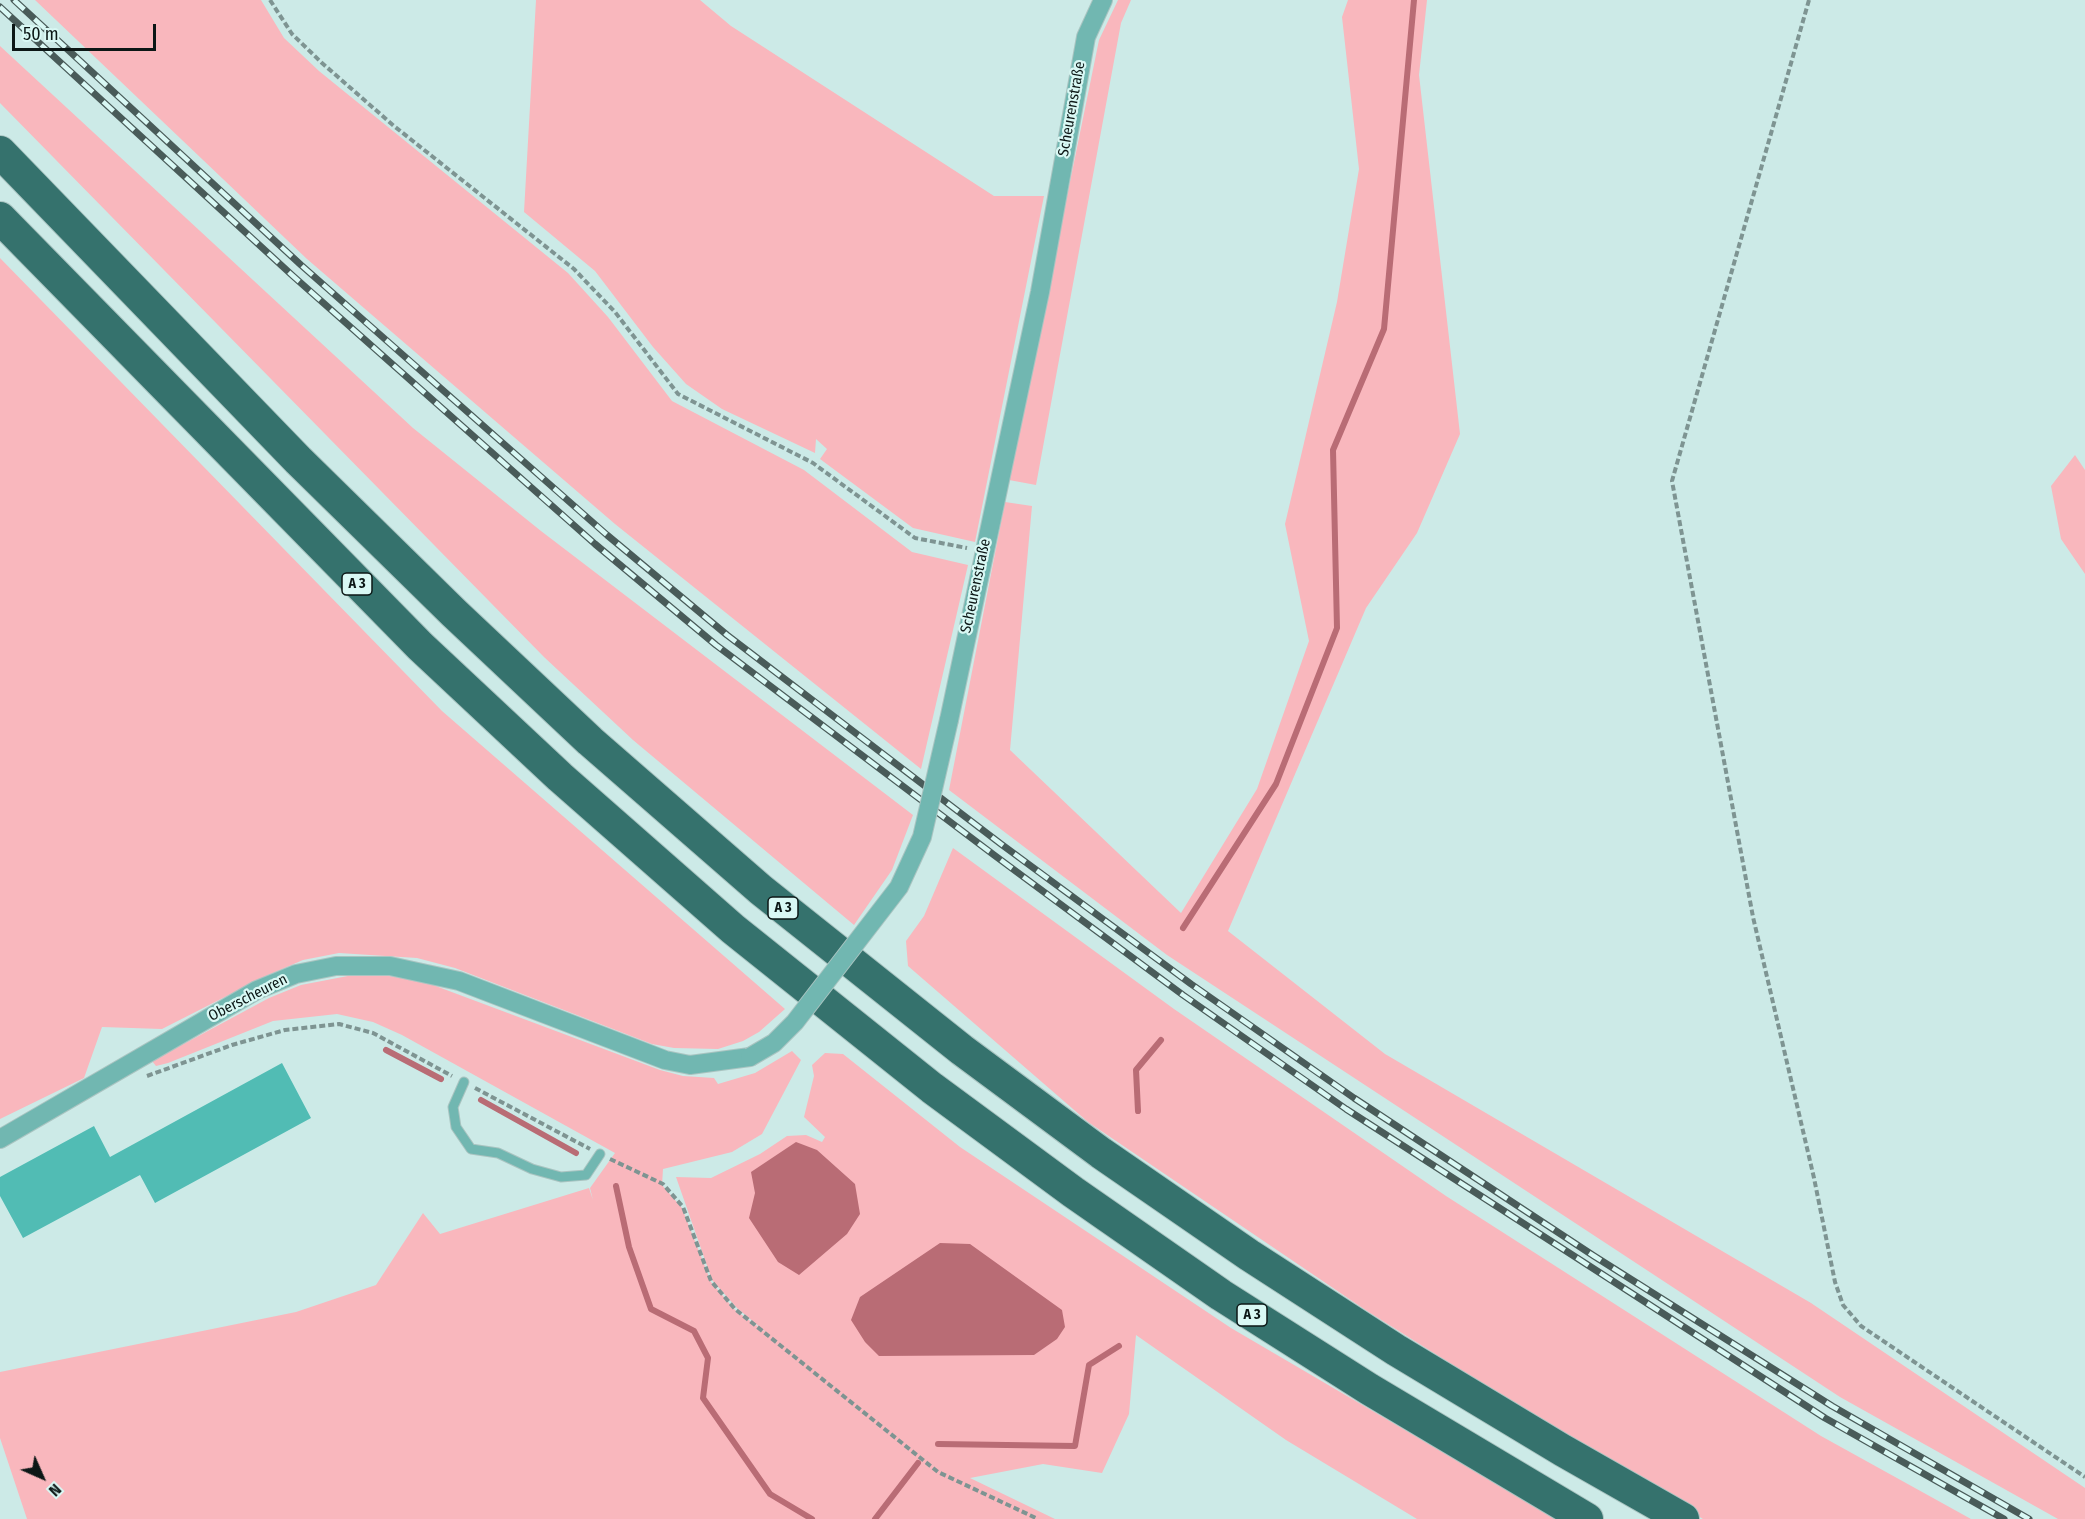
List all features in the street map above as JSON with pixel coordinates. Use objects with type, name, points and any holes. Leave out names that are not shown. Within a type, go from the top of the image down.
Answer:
[{"type":"highway","name":"A 3","points":[[0,152],[298,460],[453,614],[590,741],[761,890],[962,1050],[1101,1153],[1239,1248],[1396,1350],[1562,1450],[1683,1519]]},
{"type":"highway","name":"A 3","points":[[0,218],[420,646],[560,777],[733,929],[932,1088],[1073,1192],[1221,1295],[1369,1389],[1587,1519]]},
{"type":"street","name":"Scheurenstraße","points":[[690,1065],[750,1057],[774,1043],[795,1022],[899,887],[922,837],[1040,292],[1086,37],[1103,0]]},
{"type":"street","name":"Oberscheuren","points":[[0,1139],[257,990],[296,974],[336,966],[390,966],[459,981],[665,1060],[690,1065]]},
{"type":"lane","points":[[464,1082],[453,1107],[456,1127],[471,1149],[498,1153],[532,1169],[561,1177],[586,1175],[600,1154]]},
{"type":"path","points":[[270,0],[292,34],[322,63],[394,126],[574,269],[615,312],[678,394],[813,463],[915,538],[983,552]]},
{"type":"path","points":[[1809,0],[1672,481],[1750,906],[1814,1178],[1835,1282],[1843,1305],[1861,1326],[2085,1477]]},
{"type":"path","points":[[123,1067],[148,1076],[232,1044],[285,1030],[339,1024],[373,1033],[600,1154],[663,1184],[683,1207],[711,1281],[735,1309],[938,1472],[1038,1519]]},
{"type":"shaded area","points":[[35,0],[261,0],[284,38],[319,71],[568,273],[608,317],[672,401],[804,470],[912,552],[968,565],[921,769],[615,524],[307,259]]},
{"type":"shaded area","points":[[536,0],[700,0],[731,26],[994,196],[1044,196],[975,542],[913,528],[820,459],[827,449],[816,439],[815,453],[722,409],[686,384],[653,347],[595,271],[524,212]]},
{"type":"shaded area","points":[[1118,0],[1131,0],[1121,23],[1036,485],[1009,480],[1099,40]]},
{"type":"shaded area","points":[[1348,0],[1427,0],[1419,75],[1460,434],[1417,533],[1366,608],[1228,931],[1385,1054],[1811,1303],[2085,1488],[2085,1519],[2058,1519],[1840,1397],[1167,955],[949,790],[1005,502],[1032,506],[1010,750],[1181,913],[1257,789],[1309,641],[1285,524],[1337,302],[1359,169],[1342,17]]},
{"type":"shaded area","points":[[0,46],[413,428],[541,531],[913,815],[892,870],[854,925],[633,740],[544,657],[0,103]]},
{"type":"shaded area","points":[[0,258],[442,711],[785,1009],[759,1032],[743,1041],[718,1049],[674,1048],[652,1044],[455,968],[417,958],[339,953],[303,960],[268,975],[162,1029],[102,1027],[84,1078],[0,1119]]},
{"type":"shaded area","points":[[2075,455],[2085,470],[2085,574],[2061,539],[2051,486]]},
{"type":"shaded area","points":[[953,848],[1174,1009],[1446,1196],[1821,1436],[1971,1519],[1703,1519],[1580,1445],[1367,1311],[1088,1122],[908,966],[906,941],[924,916]]},
{"type":"shaded area","points":[[353,975],[389,976],[425,982],[660,1070],[683,1076],[714,1078],[718,1084],[755,1073],[792,1051],[801,1060],[762,1134],[732,1152],[663,1169],[662,1185],[682,1208],[711,1282],[735,1310],[768,1334],[737,1308],[712,1280],[676,1177],[711,1178],[760,1154],[787,1136],[806,1135],[822,1142],[825,1137],[804,1117],[814,1076],[812,1065],[825,1053],[843,1054],[960,1147],[1231,1328],[1557,1519],[1417,1519],[1286,1440],[1136,1335],[1129,1414],[1102,1473],[1043,1464],[970,1478],[1055,1519],[27,1519],[0,1438],[0,1372],[296,1312],[376,1285],[423,1213],[440,1234],[589,1188],[593,1200],[590,1188],[615,1153],[402,1035],[373,1022],[337,1014],[273,1021],[168,1063],[156,1066],[152,1061],[269,998],[301,985]]},
{"type":"shaded area","points":[[796,1142],[817,1150],[855,1184],[860,1214],[847,1234],[799,1275],[778,1262],[749,1218],[755,1193],[751,1172]]},
{"type":"shaded area","points":[[940,1243],[970,1244],[1062,1310],[1065,1327],[1057,1339],[1034,1355],[879,1356],[865,1342],[851,1320],[860,1297]]},
{"type":"building","points":[[282,1063],[311,1118],[155,1203],[140,1175],[23,1238],[0,1196],[0,1177],[94,1126],[110,1157]]},
{"type":"waterway","points":[[1183,928],[1276,784],[1337,628],[1333,450],[1384,329],[1414,0]]},
{"type":"waterway","points":[[1138,1111],[1136,1070],[1161,1040]]},
{"type":"waterway","points":[[386,1050],[441,1079]]},
{"type":"waterway","points":[[481,1100],[576,1153]]},
{"type":"waterway","points":[[616,1186],[629,1247],[651,1309],[694,1331],[708,1358],[703,1398],[770,1494],[812,1519]]},
{"type":"waterway","points":[[938,1444],[1075,1446],[1089,1365],[1119,1346]]},
{"type":"waterway","points":[[875,1519],[918,1463]]},
{"type":"railway","points":[[14,0],[301,265],[607,535],[727,635],[1001,844],[1191,984],[1354,1098],[1594,1256],[1832,1406],[2029,1519]]},
{"type":"railway","points":[[0,7],[293,276],[595,544],[716,645],[994,855],[1183,995],[1346,1109],[1825,1418],[2004,1519]]}]
